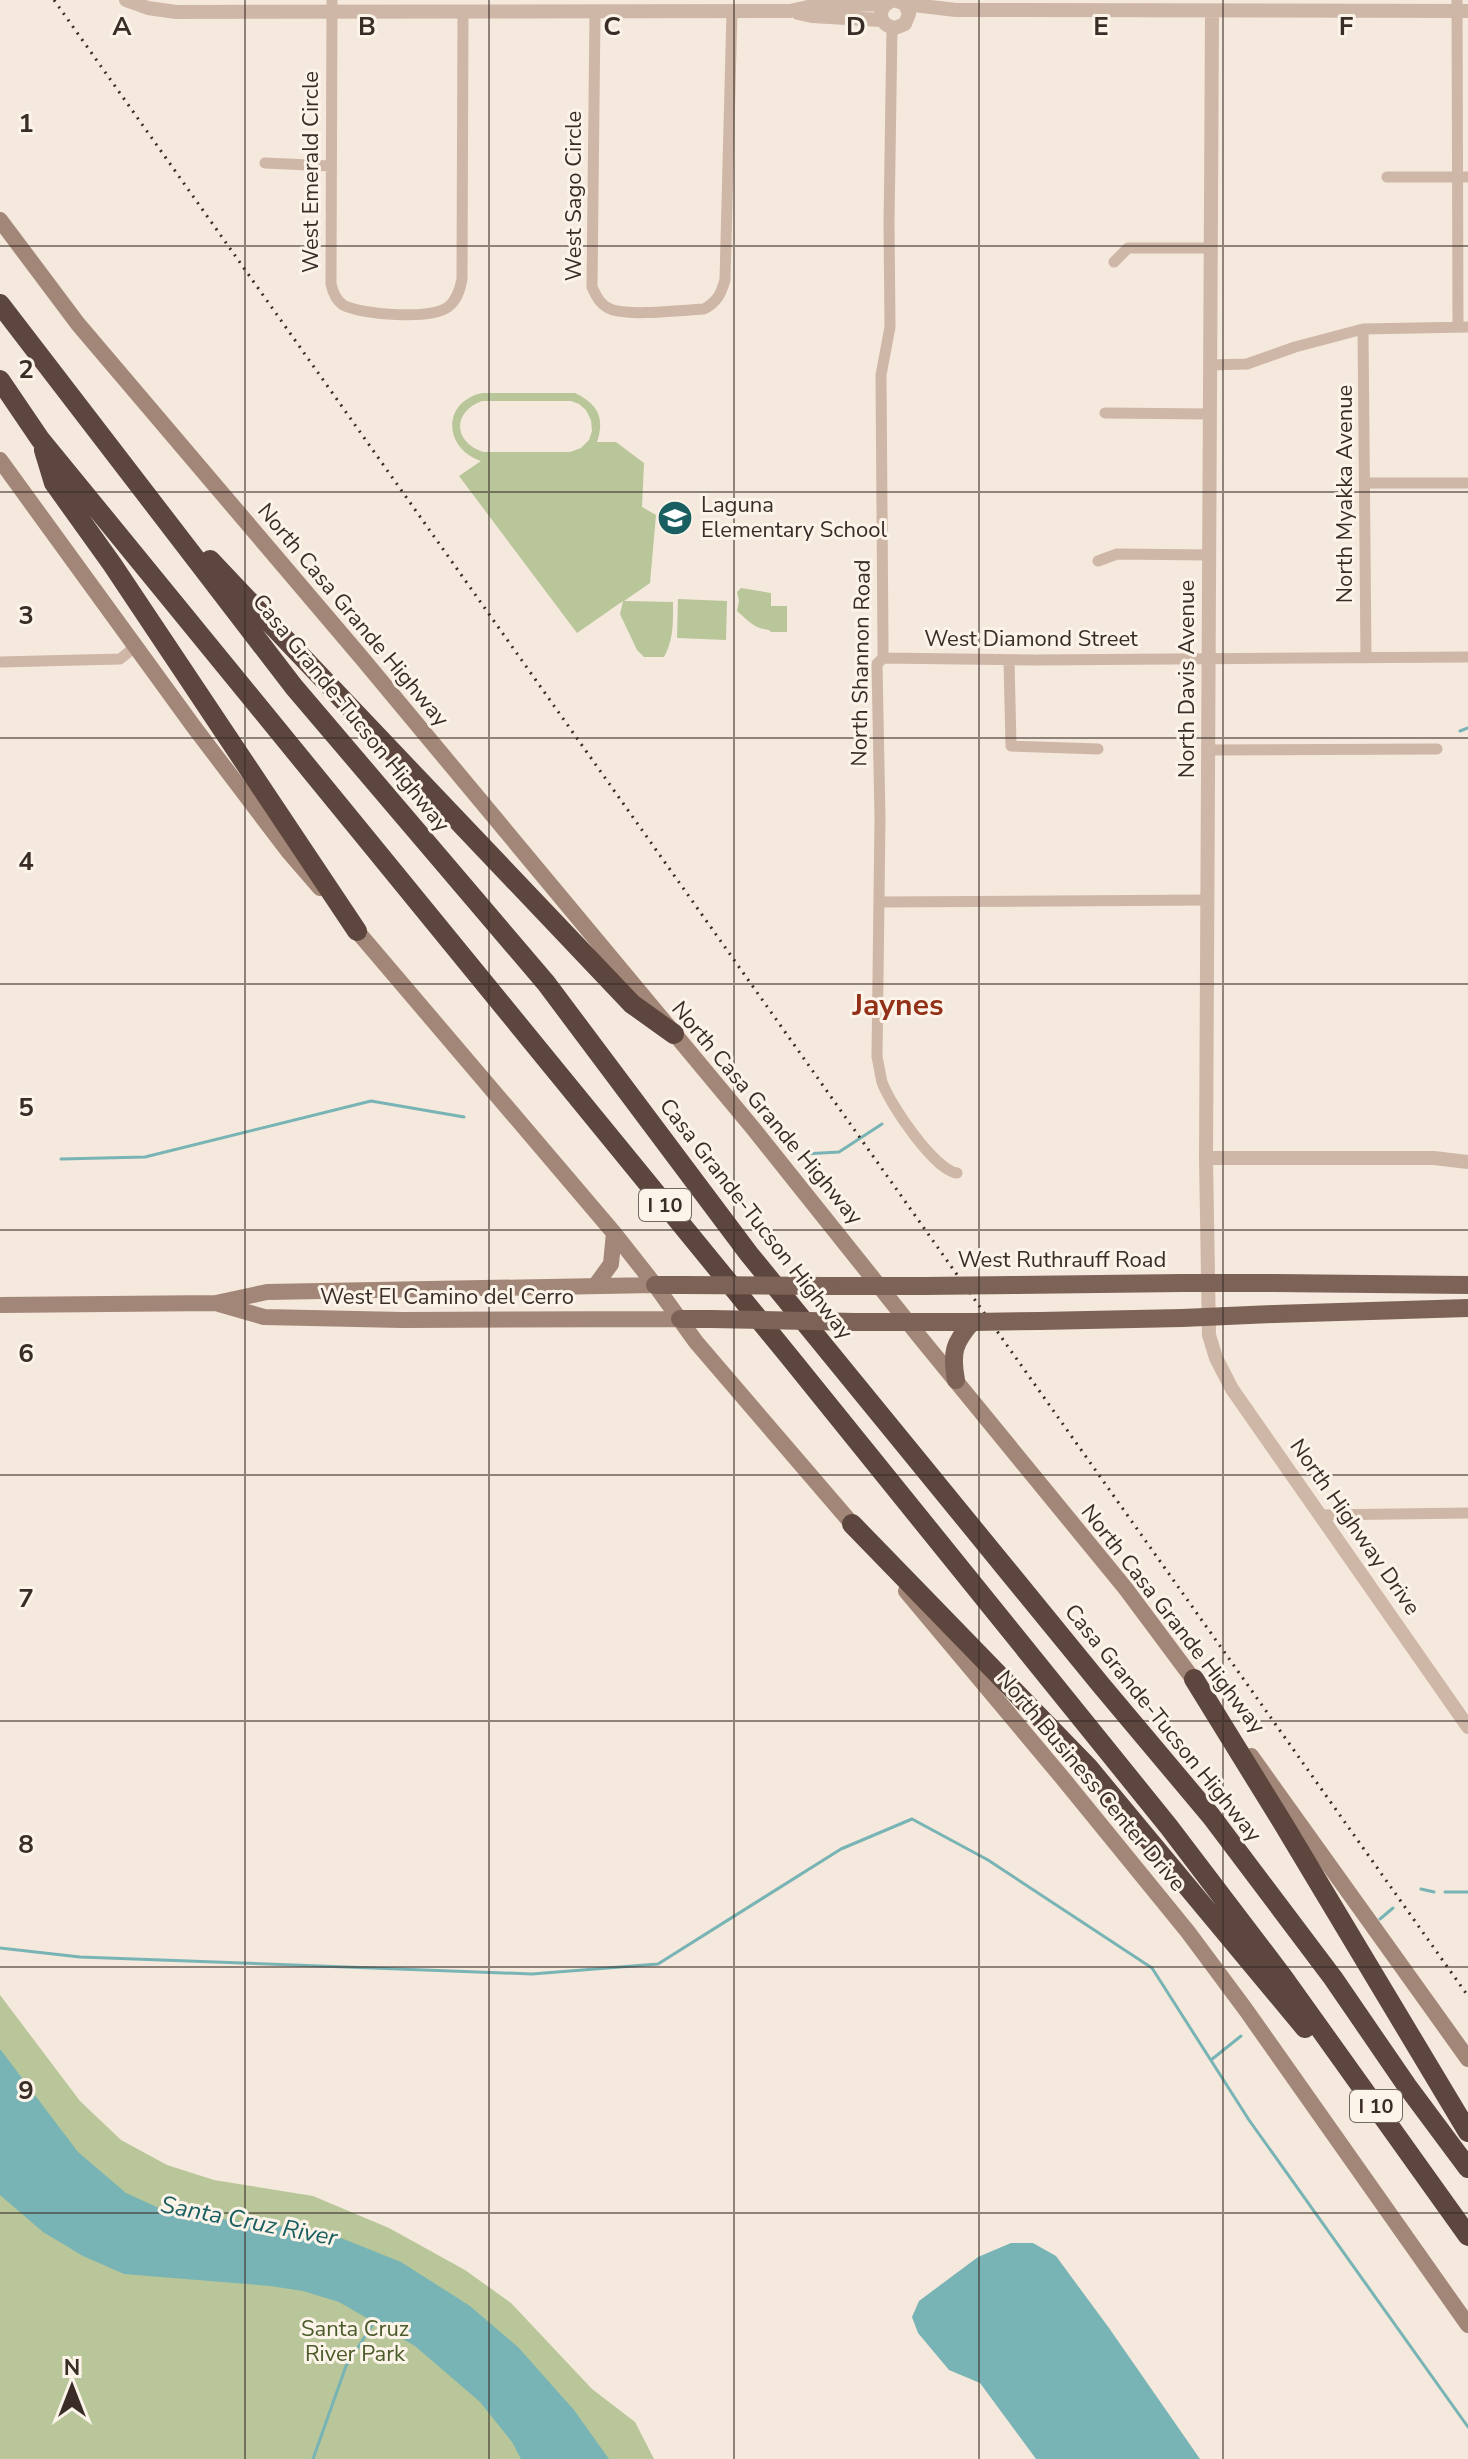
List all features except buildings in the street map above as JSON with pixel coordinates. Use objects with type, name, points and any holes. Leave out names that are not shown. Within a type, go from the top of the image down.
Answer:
[{"type":"highway","name":"Casa Grande-Tucson Highway","points":[[0,304],[294,687],[546,983],[749,1254],[1211,1816],[1333,1978],[1468,2168]]},
{"type":"highway","name":"I 10","points":[[0,380],[40,439],[1159,1814],[1283,1977],[1468,2236]]},
{"type":"highway","points":[[40,439],[54,483],[112,564],[357,931]]},
{"type":"highway","points":[[151,502],[166,513],[632,1004],[674,1034]]},
{"type":"highway","points":[[852,1524],[1088,1767],[1403,2145]]},
{"type":"highway","points":[[1194,1679],[1468,2132]]},
{"type":"main road","name":"North Casa Grande Highway","points":[[0,220],[78,324],[361,657],[761,1138],[1126,1589],[1296,1817],[1468,2059]]},
{"type":"main road","points":[[0,460],[288,851],[655,1285]]},
{"type":"main road","points":[[595,1286],[611,1264],[614,1233]]},
{"type":"main road","name":"West Ruthrauff Road","points":[[655,1285],[1468,1285]]},
{"type":"main road","name":"West El Camino del Cerro","points":[[0,1305],[216,1303],[267,1292],[655,1285]]},
{"type":"main road","name":"North Business Center Drive","points":[[655,1285],[696,1342],[852,1524],[946,1642],[1188,1932],[1468,2325]]},
{"type":"main road","name":"West El Camino del Cerro","points":[[216,1303],[264,1317],[680,1319]]},
{"type":"main road","points":[[680,1319],[965,1325],[1468,1308]]},
{"type":"main road","points":[[956,1380],[954,1346],[965,1325]]},
{"type":"street","points":[[126,0],[148,8],[176,12],[332,6],[463,12],[790,11],[813,6],[885,4],[894,0],[956,10]]},
{"type":"street","points":[[885,4],[881,11],[886,24]]},
{"type":"street","points":[[790,11],[902,26],[909,14],[905,4]]},
{"type":"street","points":[[907,21],[956,10],[1020,5],[1134,5],[1212,11],[1329,5],[1460,7],[1463,327],[1363,329],[1295,347],[1247,364],[1209,365]]},
{"type":"street","name":"West Emerald Circle","points":[[332,6],[331,284],[337,300],[354,310],[369,313],[432,313],[449,306],[459,292],[462,279],[463,12]]},
{"type":"street","name":"West Sago Circle","points":[[595,12],[592,287],[598,301],[611,310],[628,312],[704,309],[721,295],[725,280],[732,11]]},
{"type":"street","name":"North Davis Avenue","points":[[1212,11],[1206,1158],[1206,1255],[1212,1347]]},
{"type":"street","name":"North Shannon Road","points":[[886,24],[890,327],[881,375],[883,658],[877,664],[880,818],[877,1057],[882,1083],[892,1104],[936,1161],[949,1172],[957,1173]]},
{"type":"street","points":[[265,163],[331,166]]},
{"type":"street","points":[[1387,177],[1462,177]]},
{"type":"street","points":[[1114,262],[1128,248],[1210,248]]},
{"type":"street","name":"North Myakka Avenue","points":[[1363,329],[1366,658]]},
{"type":"street","points":[[1105,413],[1209,414]]},
{"type":"street","points":[[1366,483],[1468,483]]},
{"type":"street","points":[[1098,561],[1117,554],[1209,555]]},
{"type":"street","points":[[0,662],[120,659],[135,647]]},
{"type":"street","name":"West Diamond Street","points":[[883,658],[1468,657]]},
{"type":"street","points":[[1009,660],[1011,746],[1098,749]]},
{"type":"street","points":[[1208,750],[1437,749]]},
{"type":"street","points":[[879,902],[1208,900]]},
{"type":"street","points":[[1206,1158],[1434,1158],[1468,1162]]},
{"type":"street","name":"North Highway Drive","points":[[1212,1347],[1232,1389],[1466,1721]]},
{"type":"street","points":[[1319,1515],[1468,1513]]},
{"type":"green space","points":[[482,393],[575,393],[598,413],[600,426],[597,442],[616,442],[644,463],[642,507],[656,515],[650,583],[624,601],[673,602],[671,637],[664,657],[644,657],[637,650],[620,614],[623,601],[577,633],[459,476],[481,461],[468,455],[460,446],[452,426],[454,415],[469,398]],"holes":[[[482,401],[571,401],[586,410],[592,431],[581,448],[570,452],[483,452],[466,441],[460,427],[465,412]]]},
{"type":"green space","points":[[741,588],[771,593],[771,606],[787,606],[787,632],[759,628],[737,611],[737,592]]},
{"type":"green space","points":[[678,599],[727,601],[726,640],[677,638]]},
{"type":"green space","name":"Santa Cruz River Park","points":[[0,1995],[80,2101],[121,2140],[167,2165],[214,2180],[313,2196],[389,2228],[465,2270],[511,2303],[592,2389],[635,2422],[654,2459],[0,2459]]},
{"type":"water","points":[[0,2049],[78,2152],[126,2193],[170,2213],[289,2227],[341,2238],[401,2262],[470,2306],[518,2347],[574,2410],[609,2459],[521,2459],[512,2442],[480,2402],[415,2346],[339,2302],[303,2291],[270,2286],[124,2274],[83,2256],[43,2232],[0,2195]]},
{"type":"water","points":[[1011,2243],[1033,2243],[1056,2256],[1200,2459],[1036,2459],[980,2383],[949,2370],[918,2333],[912,2317],[919,2301],[978,2257]]},
{"type":"waterway","points":[[1460,731],[1468,728]]},
{"type":"waterway","points":[[61,1159],[145,1157],[371,1101],[464,1117]]},
{"type":"waterway","points":[[804,1154],[839,1152],[882,1124]]},
{"type":"waterway","points":[[0,1948],[80,1957],[532,1974],[658,1964],[841,1849],[912,1819],[988,1860],[1152,1968],[1249,2120],[1468,2427]]},
{"type":"waterway","points":[[1421,1889],[1434,1892]]},
{"type":"waterway","points":[[1445,1892],[1468,1892]]},
{"type":"waterway","points":[[1380,1919],[1393,1908]]},
{"type":"waterway","points":[[1211,2060],[1241,2036]]},
{"type":"waterway","points":[[313,2459],[346,2366],[375,2321]]},
{"type":"railway","points":[[54,0],[1468,1996]]},
{"type":"place","name":"Laguna Elementary School","points":[[675,518]]},
{"type":"district","name":"Jaynes","points":[[898,1005]]},
{"type":"water label","name":"Santa Cruz River","points":[[249,2221]]}]
